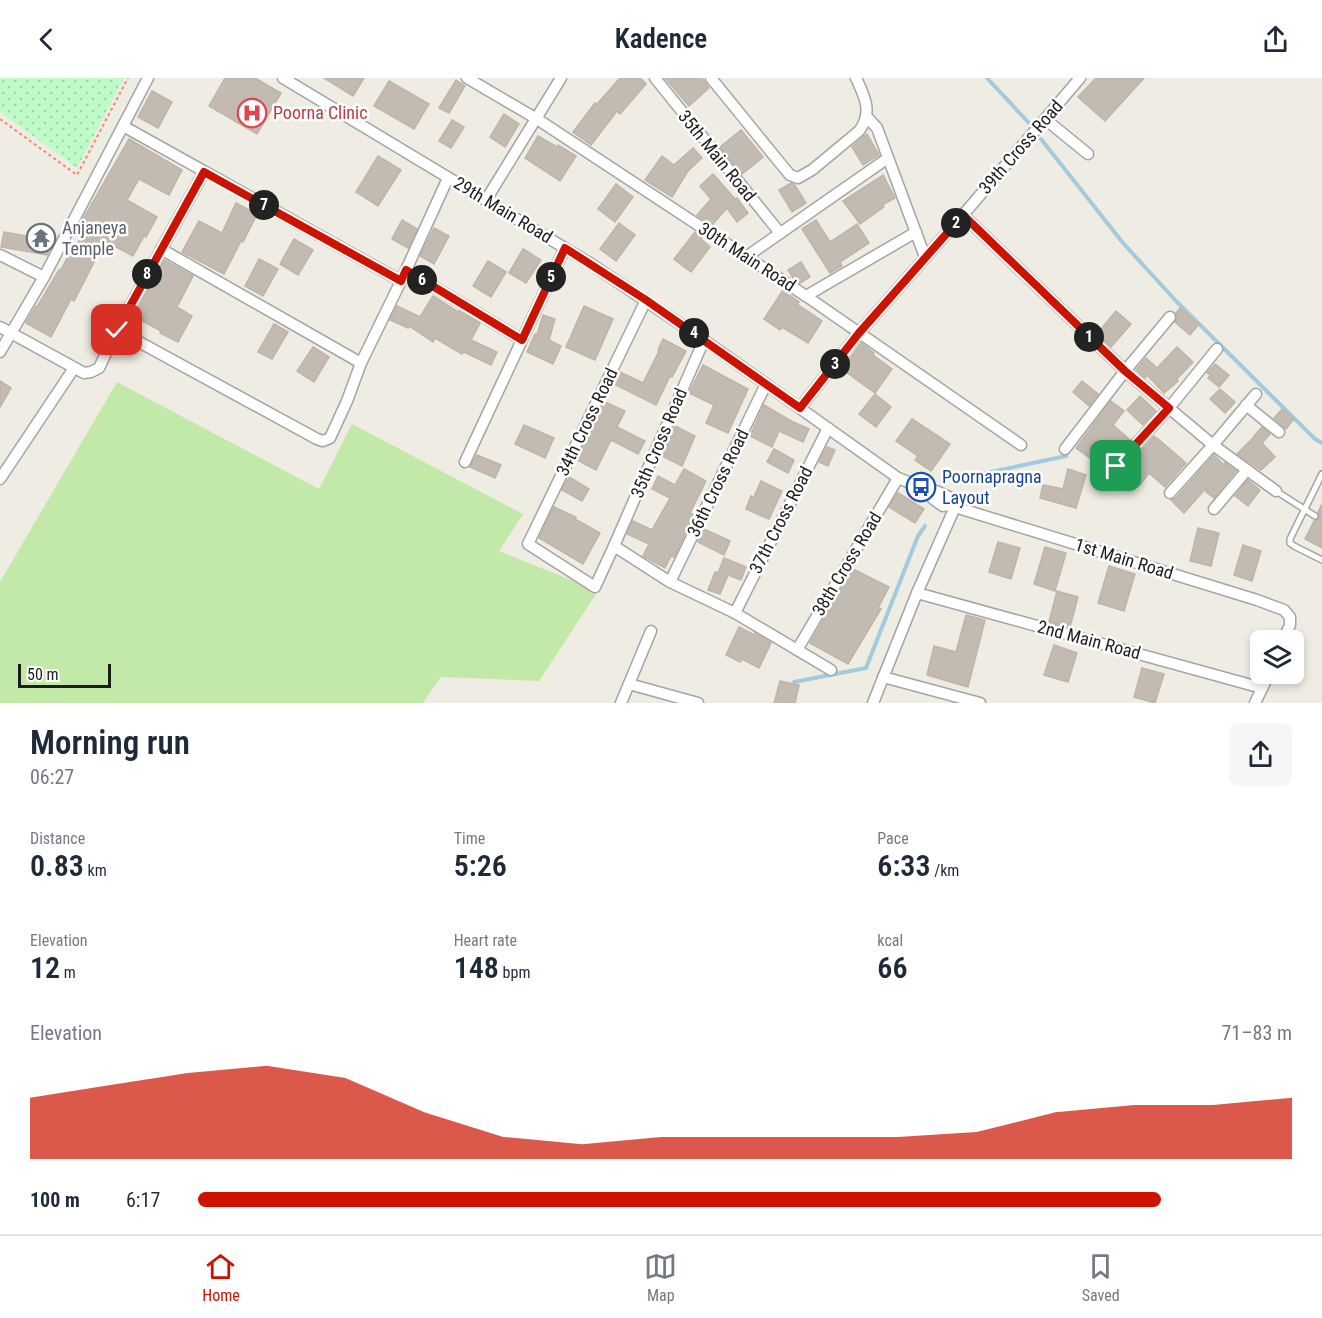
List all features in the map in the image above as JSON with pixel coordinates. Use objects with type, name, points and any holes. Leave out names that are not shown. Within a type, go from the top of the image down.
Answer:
[{"type":"street","points":[[0,352],[44,277],[148,78]]},
{"type":"street","name":"29th Main Road","points":[[283,78],[565,248],[704,340],[898,478],[930,492]]},
{"type":"street","name":"30th Main Road","points":[[467,78],[537,119],[806,296],[1021,445]]},
{"type":"street","points":[[486,200],[561,78]]},
{"type":"street","name":"35th Main Road","points":[[655,78],[780,234]]},
{"type":"street","points":[[711,78],[790,175],[798,178],[812,170],[859,131],[865,123],[867,111],[856,78]]},
{"type":"street","name":"39th Cross Road","points":[[800,408],[859,333],[1080,78]]},
{"type":"street","points":[[866,116],[876,128],[916,232],[928,254]]},
{"type":"street","points":[[1045,119],[1088,154]]},
{"type":"street","points":[[123,126],[204,172],[522,340]]},
{"type":"street","points":[[746,257],[888,158]]},
{"type":"street","points":[[0,327],[84,373],[99,368],[117,330],[204,172]]},
{"type":"street","points":[[117,330],[317,439],[323,441],[330,438],[361,363],[448,178]]},
{"type":"street","points":[[963,215],[1125,371],[1213,445],[1276,490]]},
{"type":"street","points":[[806,296],[916,232]]},
{"type":"street","points":[[465,462],[565,248]]},
{"type":"street","points":[[161,249],[361,363]]},
{"type":"street","points":[[0,255],[44,277]]},
{"type":"street","name":"34th Cross Road","points":[[528,544],[646,300]]},
{"type":"street","points":[[1065,449],[1170,317]]},
{"type":"street","name":"35th Cross Road","points":[[528,544],[595,587],[704,340]]},
{"type":"street","points":[[1116,466],[1169,408],[1217,350]]},
{"type":"street","points":[[0,479],[74,368]]},
{"type":"street","name":"36th Cross Road","points":[[670,582],[766,384]]},
{"type":"street","points":[[1170,493],[1256,394]]},
{"type":"street","points":[[1246,405],[1279,432]]},
{"type":"street","name":"37th Cross Road","points":[[735,613],[828,428]]},
{"type":"street","points":[[1214,509],[1247,470]]},
{"type":"street","name":"38th Cross Road","points":[[796,650],[898,478]]},
{"type":"street","name":"1st Main Road","points":[[930,492],[936,491],[949,497],[953,506],[1284,610],[1290,617],[1288,630]]},
{"type":"street","points":[[873,703],[953,506]]},
{"type":"street","points":[[614,546],[670,582],[735,613],[831,670]]},
{"type":"street","name":"2nd Main Road","points":[[917,593],[1262,688]]},
{"type":"street","points":[[621,703],[651,631]]},
{"type":"street","points":[[883,677],[980,703]]},
{"type":"street","points":[[629,684],[698,703]]},
{"type":"street","points":[[1255,703],[1264,684]]},
{"type":"lane","points":[[1322,474],[1290,539],[1290,543],[1322,560]]},
{"type":"lane","points":[[1276,490],[1315,516]]},
{"type":"path","points":[[0,119],[77,175],[128,78]]},
{"type":"green space","points":[[0,78],[124,78],[77,168],[0,112]]},
{"type":"green space","points":[[117,382],[319,489],[352,424],[523,514],[499,551],[598,591],[539,681],[441,677],[423,703],[0,703],[0,582]]},
{"type":"building","points":[[225,78],[255,78],[281,93],[257,134],[209,106]]},
{"type":"building","points":[[324,78],[364,78],[353,96]]},
{"type":"building","points":[[620,78],[640,78],[646,84],[620,114],[617,111],[591,145],[573,132],[595,103],[597,104]]},
{"type":"building","points":[[665,78],[702,78],[709,88],[689,106]]},
{"type":"building","points":[[1096,78],[1144,78],[1105,121],[1078,97]]},
{"type":"building","points":[[456,80],[465,86],[449,113],[439,108]]},
{"type":"building","points":[[389,81],[429,104],[414,129],[374,106]]},
{"type":"building","points":[[152,91],[172,102],[158,128],[138,117]]},
{"type":"building","points":[[504,114],[519,124],[505,147],[490,137]]},
{"type":"building","points":[[452,120],[464,127],[451,148],[439,141]]},
{"type":"building","points":[[741,130],[763,157],[742,174],[720,147]]},
{"type":"building","points":[[867,134],[879,155],[863,165],[852,147]]},
{"type":"building","points":[[538,136],[576,156],[560,181],[525,158]]},
{"type":"building","points":[[129,139],[182,170],[169,195],[139,179],[127,200],[157,217],[146,237],[144,236],[133,256],[105,241],[74,301],[71,299],[51,337],[26,323],[71,251],[73,252],[85,230],[79,226]]},
{"type":"building","points":[[693,148],[702,158],[688,171],[672,197],[645,180],[662,156],[674,165]]},
{"type":"building","points":[[378,156],[401,170],[378,206],[356,192]]},
{"type":"building","points":[[713,174],[735,199],[737,198],[748,213],[737,222],[727,208],[712,225],[697,215],[711,199],[700,186]]},
{"type":"building","points":[[883,175],[895,198],[882,205],[884,207],[860,224],[843,201]]},
{"type":"building","points":[[791,183],[795,185],[806,203],[792,212],[779,190]]},
{"type":"building","points":[[616,184],[633,197],[615,222],[598,209]]},
{"type":"building","points":[[236,203],[257,214],[224,274],[182,252],[199,221],[222,233]]},
{"type":"building","points":[[402,220],[417,229],[408,248],[392,239]]},
{"type":"building","points":[[816,220],[830,242],[857,224],[869,243],[840,262],[842,266],[830,273],[802,229]]},
{"type":"building","points":[[619,223],[635,235],[616,261],[600,249]]},
{"type":"building","points":[[434,228],[449,236],[434,264],[420,256]]},
{"type":"building","points":[[4,232],[32,237],[31,243],[50,248],[49,251],[47,255],[1,247]]},
{"type":"building","points":[[695,232],[710,247],[691,272],[674,259]]},
{"type":"building","points":[[294,239],[313,250],[298,275],[280,264]]},
{"type":"building","points":[[523,249],[541,260],[526,283],[509,273]]},
{"type":"building","points":[[259,259],[278,269],[263,296],[245,286]]},
{"type":"building","points":[[164,260],[193,276],[177,307],[192,316],[178,342],[133,317]]},
{"type":"building","points":[[488,261],[506,272],[491,297],[473,286]]},
{"type":"building","points":[[801,262],[810,277],[800,283],[788,270]]},
{"type":"building","points":[[783,290],[799,302],[797,304],[822,321],[808,343],[782,327],[780,330],[764,319]]},
{"type":"building","points":[[433,296],[480,323],[471,340],[497,352],[491,365],[464,352],[462,354],[435,338],[433,342],[409,326],[408,328],[390,320],[397,306],[420,317]]},
{"type":"building","points":[[584,306],[613,319],[595,360],[566,347]]},
{"type":"building","points":[[1180,308],[1199,324],[1190,335],[1175,322],[1176,313]]},
{"type":"building","points":[[1116,311],[1131,324],[1111,347],[1097,334]]},
{"type":"building","points":[[543,315],[555,319],[549,340],[561,346],[553,364],[527,352],[535,334],[537,335]]},
{"type":"building","points":[[274,324],[288,332],[272,359],[258,352]]},
{"type":"building","points":[[663,339],[686,351],[672,377],[670,376],[656,405],[614,384],[620,372],[643,383]]},
{"type":"building","points":[[861,343],[892,369],[875,393],[842,369]]},
{"type":"building","points":[[313,347],[329,357],[314,382],[297,371]]},
{"type":"building","points":[[1177,347],[1193,362],[1177,379],[1178,381],[1164,393],[1147,375],[1145,378],[1136,370],[1146,358],[1157,368]]},
{"type":"building","points":[[1215,364],[1229,375],[1219,387],[1208,378],[1211,375],[1207,373]]},
{"type":"building","points":[[703,365],[748,389],[728,433],[706,423],[714,405],[689,393]]},
{"type":"building","points":[[0,381],[11,388],[0,407]]},
{"type":"building","points":[[1082,381],[1098,394],[1089,406],[1073,392]]},
{"type":"building","points":[[1220,389],[1235,402],[1225,413],[1210,399]]},
{"type":"building","points":[[875,394],[891,407],[876,427],[859,414]]},
{"type":"building","points":[[1140,396],[1156,411],[1143,425],[1127,410]]},
{"type":"building","points":[[1111,401],[1124,411],[1113,425],[1130,440],[1113,458],[1099,445],[1090,458],[1076,448]]},
{"type":"building","points":[[605,402],[625,411],[617,427],[645,441],[638,454],[611,440],[596,470],[577,460]]},
{"type":"building","points":[[764,405],[809,429],[803,442],[779,431],[772,447],[750,436]]},
{"type":"building","points":[[1282,409],[1294,419],[1286,429],[1274,418]]},
{"type":"building","points":[[912,419],[950,444],[931,471],[915,460],[918,456],[896,441]]},
{"type":"building","points":[[524,425],[554,438],[545,458],[515,444]]},
{"type":"building","points":[[675,426],[695,436],[682,466],[662,456]]},
{"type":"building","points":[[1262,427],[1270,434],[1262,443],[1275,457],[1261,470],[1237,454]]},
{"type":"building","points":[[1154,436],[1186,463],[1165,487],[1149,473],[1140,485],[1122,471]]},
{"type":"building","points":[[827,447],[835,450],[828,466],[819,462]]},
{"type":"building","points":[[774,449],[794,460],[788,473],[767,462]]},
{"type":"building","points":[[477,455],[501,465],[495,478],[470,467]]},
{"type":"building","points":[[1214,455],[1224,465],[1225,463],[1236,471],[1214,498],[1206,492],[1207,487],[1184,513],[1171,500],[1176,498]]},
{"type":"building","points":[[684,469],[706,481],[690,513],[694,515],[674,557],[671,556],[665,568],[643,556],[649,544],[627,534],[633,521],[652,530],[670,498],[652,489],[658,476],[675,485]]},
{"type":"building","points":[[1068,469],[1086,475],[1076,508],[1040,498],[1043,485],[1063,489]]},
{"type":"building","points":[[569,477],[589,489],[582,501],[562,490]]},
{"type":"building","points":[[1248,480],[1260,490],[1248,506],[1235,496]]},
{"type":"building","points":[[761,481],[782,491],[769,519],[746,509]]},
{"type":"building","points":[[898,493],[924,509],[915,523],[889,507]]},
{"type":"building","points":[[1322,504],[1322,548],[1305,539],[1314,521],[1319,518],[1318,512]]},
{"type":"building","points":[[554,507],[576,517],[575,519],[600,533],[583,564],[539,538]]},
{"type":"building","points":[[1198,528],[1219,533],[1211,566],[1190,561]]},
{"type":"building","points":[[704,529],[730,541],[724,555],[698,542]]},
{"type":"building","points":[[998,542],[1020,548],[1011,579],[989,572]]},
{"type":"building","points":[[1243,545],[1261,551],[1252,581],[1234,575]]},
{"type":"building","points":[[1045,547],[1066,553],[1055,591],[1034,584]]},
{"type":"building","points":[[724,558],[746,567],[741,580],[728,575],[720,594],[708,590]]},
{"type":"building","points":[[1109,566],[1135,574],[1124,611],[1098,603]]},
{"type":"building","points":[[853,569],[889,587],[878,608],[881,609],[848,664],[810,643]]},
{"type":"building","points":[[1057,591],[1078,597],[1070,627],[1049,622]]},
{"type":"building","points":[[966,615],[985,620],[968,687],[927,675],[934,646],[956,652]]},
{"type":"building","points":[[739,627],[771,643],[759,668],[742,659],[740,662],[726,655]]},
{"type":"building","points":[[1054,645],[1077,653],[1068,682],[1044,675]]},
{"type":"building","points":[[1142,668],[1164,674],[1155,703],[1134,697]]},
{"type":"building","points":[[780,681],[799,685],[795,703],[774,703]]},
{"type":"waterway","points":[[987,78],[1029,123]]},
{"type":"waterway","points":[[1041,139],[1123,243],[1177,302],[1315,439],[1322,443]]},
{"type":"waterway","points":[[958,479],[1066,456]]},
{"type":"waterway","points":[[794,682],[866,668],[918,536],[925,526]]},
{"type":"place","name":"Poorna Clinic","points":[[252,113]]},
{"type":"place","name":"Anjaneya Temple","points":[[41,238]]},
{"type":"place","name":"Poornapragna Layout","points":[[921,487]]},
{"type":"route","points":[[117,330],[204,172],[401,281],[406,270],[522,340],[565,248],[646,300],[800,408],[859,333],[963,215],[1125,371],[1169,408],[1116,466]]}]
